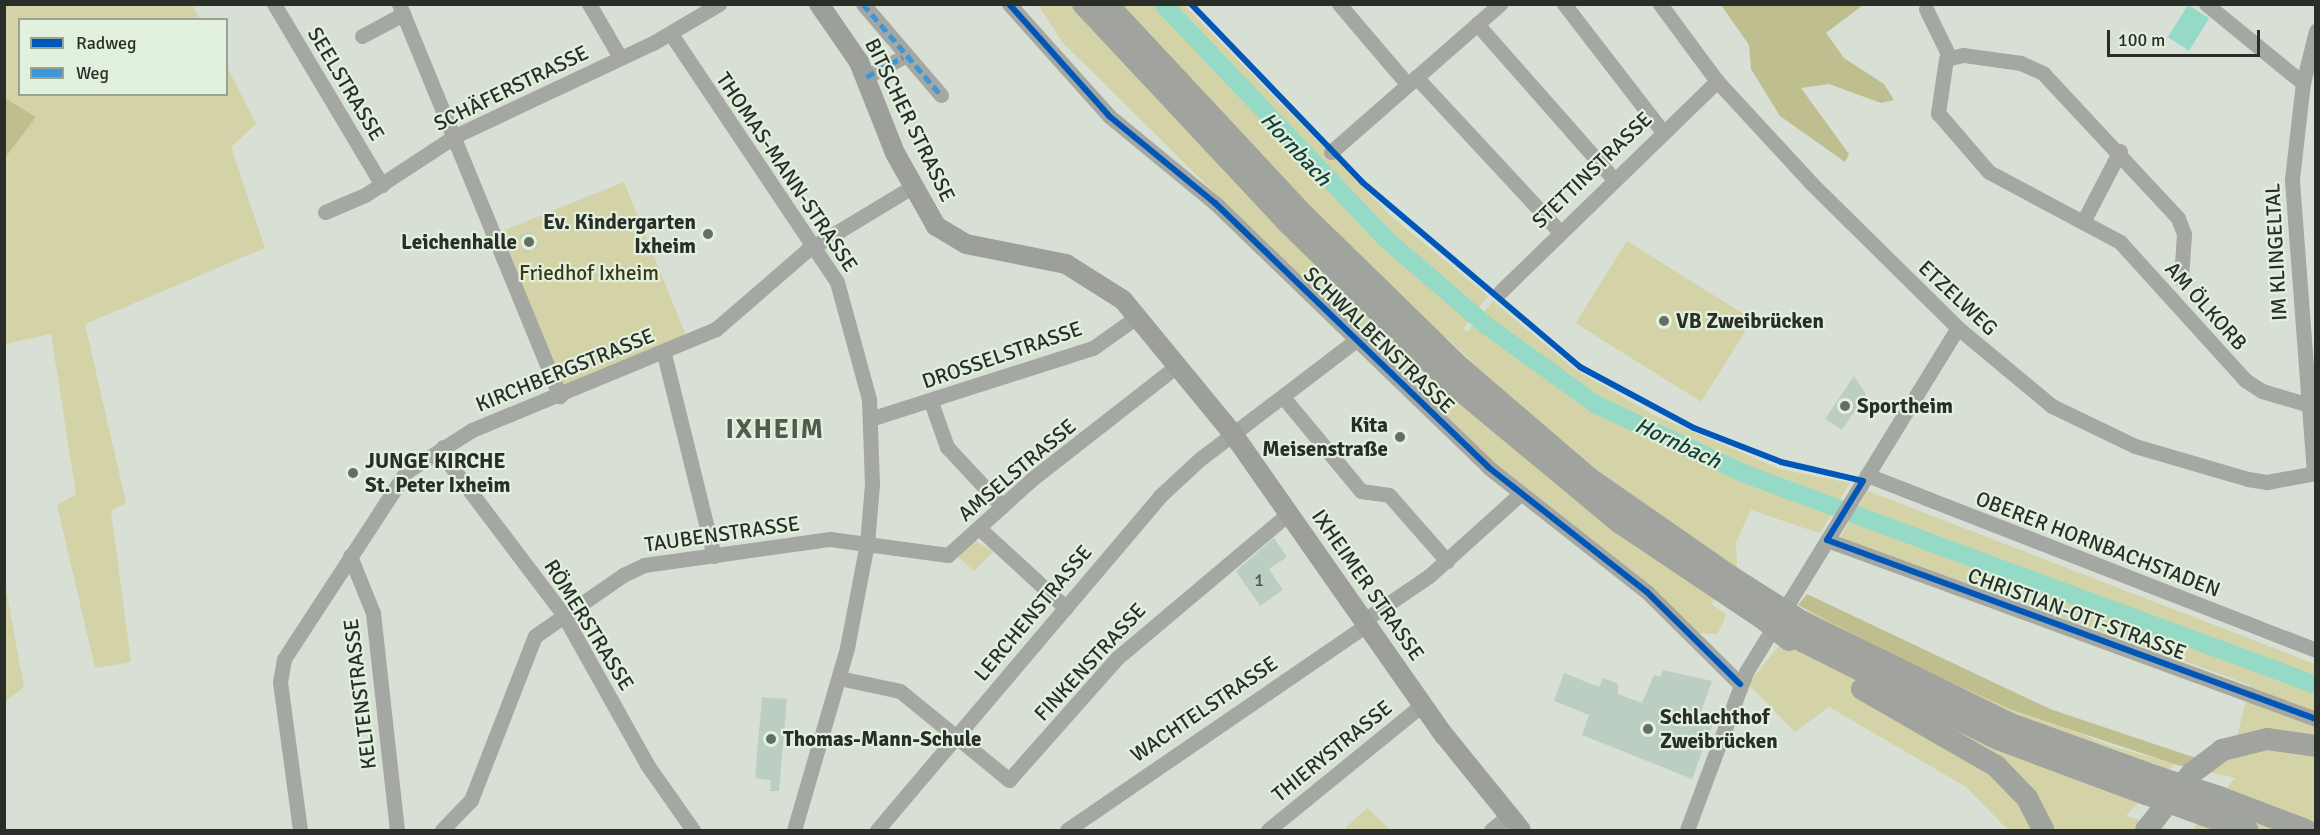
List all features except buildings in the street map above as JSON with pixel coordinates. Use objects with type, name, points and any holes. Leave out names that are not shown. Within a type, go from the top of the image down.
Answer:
[{"type":"highway","points":[[1083,4],[1288,223],[1455,375],[1590,478],[1724,584],[1765,620],[1794,632],[1998,739],[2153,786],[2219,797],[2298,827],[2316,830]]},
{"type":"highway","points":[[1107,4],[1431,353]]},
{"type":"highway","points":[[1724,584],[1996,766],[2027,798],[2043,831]]},
{"type":"highway","points":[[2146,831],[2192,773],[2222,750],[2267,739],[2316,746]]},
{"type":"highway","points":[[2161,831],[2202,782],[2233,758],[2278,752],[2316,760]]},
{"type":"highway","points":[[2153,786],[2204,815],[2247,831]]},
{"type":"main road","name":"BITSCHER STRASSE","points":[[819,4],[866,77],[912,188],[936,226],[954,239],[1079,270],[1113,291],[1138,316],[1178,365]]},
{"type":"main road","name":"IXHEIMER STRASSE","points":[[1178,365],[1233,435],[1289,513],[1422,705],[1514,823]]},
{"type":"street","name":"SEELSTRASSE","points":[[274,4],[382,184]]},
{"type":"street","points":[[589,4],[620,57]]},
{"type":"street","name":"SCHÄFERSTRASSE","points":[[325,212],[382,184],[455,136],[671,34],[719,4]]},
{"type":"street","points":[[863,4],[903,57],[941,95]]},
{"type":"street","name":"SCHWALBENSTRASSE","points":[[1009,4],[1109,116],[1215,203],[1519,495],[1647,592],[1740,684]]},
{"type":"street","points":[[1339,4],[1559,231]]},
{"type":"street","points":[[1331,152],[1500,4]]},
{"type":"street","points":[[1564,4],[1662,130]]},
{"type":"street","name":"ETZELWEG","points":[[1659,4],[1717,81],[1958,328],[2052,406],[2120,440],[2258,482],[2315,473]]},
{"type":"street","points":[[2206,4],[2303,83]]},
{"type":"street","points":[[362,36],[401,9],[560,396]]},
{"type":"street","points":[[1926,9],[1949,56]]},
{"type":"street","points":[[1477,24],[1613,178]]},
{"type":"street","name":"IM KLINGELTAL","points":[[2315,473],[2306,404],[2292,179],[2303,83],[2316,31]]},
{"type":"street","name":"THOMAS-MANN-STRASSE","points":[[671,34],[815,246],[843,296],[870,419],[867,543],[839,678],[809,766],[794,831]]},
{"type":"street","name":"AM ÖLKORB","points":[[2181,279],[2182,226],[2120,151],[2036,68],[1949,56],[1936,105],[1942,120],[2000,181],[2083,222],[2127,248],[2245,380],[2262,391],[2306,404]]},
{"type":"street","points":[[866,77],[903,57]]},
{"type":"street","name":"STETTINSTRASSE","points":[[1500,292],[1662,130],[1717,81]]},
{"type":"street","points":[[2083,222],[2120,151]]},
{"type":"street","name":"KIRCHBERGSTRASSE","points":[[300,831],[280,682],[289,648],[394,485],[443,447],[664,354],[727,323],[815,246],[912,188]]},
{"type":"street","name":"DROSSELSTRASSE","points":[[870,419],[931,402],[1093,348],[1138,316]]},
{"type":"street","points":[[1687,831],[1740,684],[1958,328]]},
{"type":"street","name":"LERCHENSTRASSE","points":[[877,831],[1160,496],[1233,435],[1356,340]]},
{"type":"street","points":[[664,354],[714,556]]},
{"type":"street","name":"AMSELSTRASSE","points":[[867,543],[940,556],[980,528],[1002,506],[1178,365]]},
{"type":"street","points":[[1283,397],[1361,491],[1389,495],[1447,561]]},
{"type":"street","points":[[931,402],[947,447],[1002,506]]},
{"type":"street","name":"RÖMERSTRASSE","points":[[443,447],[451,466],[563,614],[648,766],[693,831]]},
{"type":"street","name":"OBERER HORNBACHSTADEN","points":[[1863,481],[2316,650]]},
{"type":"street","name":"WACHTELSTRASSE","points":[[1066,831],[1365,623],[1447,561],[1519,495]]},
{"type":"street","name":"FINKENSTRASSE","points":[[955,738],[1000,776],[1012,778],[1117,658],[1289,513]]},
{"type":"street","points":[[980,528],[1066,608]]},
{"type":"street","name":"CHRISTIAN-OTT-STRASSE","points":[[1829,536],[2316,718]]},
{"type":"street","name":"TAUBENSTRASSE","points":[[442,831],[471,800],[530,643],[563,614],[633,568],[830,539],[867,543]]},
{"type":"street","name":"KELTENSTRASSE","points":[[350,556],[372,612],[397,831]]},
{"type":"street","points":[[839,678],[900,691],[955,738]]},
{"type":"street","name":"THIERYSTRASSE","points":[[1268,831],[1422,705]]},
{"type":"street","points":[[1491,831],[1514,823]]},
{"type":"green space","points":[[5,5],[192,5],[199,18],[18,18],[18,96],[228,96],[228,69],[256,124],[231,147],[265,248],[85,324],[126,503],[111,511],[131,662],[95,668],[57,505],[76,494],[51,334],[5,344],[5,158],[36,117],[5,98]]},
{"type":"green space","points":[[1038,5],[1184,5],[1392,217],[1488,296],[1463,329],[1467,332],[1493,301],[1574,369],[1656,416],[1780,469],[1850,483],[1819,533],[1751,510],[1736,542],[1737,566],[1711,604],[1726,614],[1723,624],[1717,634],[1699,633],[1498,468],[1419,394],[1421,389],[1409,385],[1063,43]],"holes":[[[1446,337],[1469,359],[1440,391],[1417,369]]]},
{"type":"green space","name":"Friedhof Ixheim","points":[[624,182],[687,339],[564,389],[501,232]]},
{"type":"green space","name":"VB Zweibrücken","points":[[1627,241],[1753,319],[1701,402],[1576,323]]},
{"type":"green space","points":[[1868,491],[2315,664],[2315,830],[2192,830],[2235,778],[2189,768],[2237,736],[2250,685],[1844,539],[1841,536]]},
{"type":"green space","points":[[975,540],[993,552],[974,571],[958,557]]},
{"type":"green space","points":[[4,578],[24,687],[5,702],[4,702]]},
{"type":"green space","points":[[1808,610],[2105,744],[2174,764],[2126,816],[2172,830],[2008,830],[1966,787],[1829,707],[1795,732],[1748,684],[1778,647],[1783,649]]},
{"type":"green space","points":[[1367,808],[1391,830],[1343,830]]},
{"type":"shaded area","points":[[1721,5],[1863,5],[1826,33],[1844,58],[1884,84],[1894,100],[1881,103],[1829,84],[1801,88],[1849,154],[1845,162],[1780,116],[1751,69],[1749,45]]},
{"type":"shaded area","points":[[2188,5],[2209,18],[2189,50],[2168,37]]},
{"type":"shaded area","points":[[5,98],[36,117],[5,158]]},
{"type":"shaded area","points":[[1807,594],[2050,709],[2196,758],[2189,768],[2010,709],[1906,662],[1798,605]]},
{"type":"waterway","name":"Hornbach","points":[[1163,4],[1387,240],[1487,326],[1595,404],[1745,474],[2316,685]]},
{"type":"marked path","points":[[863,4],[941,95]]},
{"type":"marked path","points":[[866,77],[903,57]]},
{"type":"cycle path","points":[[1009,4],[1109,116],[1215,203],[1488,467],[1647,592],[1740,684]]},
{"type":"cycle path","points":[[1191,4],[1362,182],[1580,367],[1694,428],[1781,462],[1863,481],[1827,540],[2316,719]]},
{"type":"place","name":"Ev. Kindergarten Ixheim","points":[[708,234]]},
{"type":"place","name":"Leichenhalle","points":[[529,242]]},
{"type":"place","name":"VB Zweibrücken","points":[[1664,321]]},
{"type":"place","name":"Sportheim","points":[[1845,406]]},
{"type":"place","name":"Kita Meisenstraße","points":[[1400,437]]},
{"type":"place","name":"JUNGE KIRCHE St. Peter Ixheim","points":[[353,473]]},
{"type":"place","name":"Schlachthof Zweibrücken","points":[[1648,729]]},
{"type":"place","name":"Thomas-Mann-Schule","points":[[771,739]]},
{"type":"district","name":"IXHEIM","points":[[775,430]]}]
